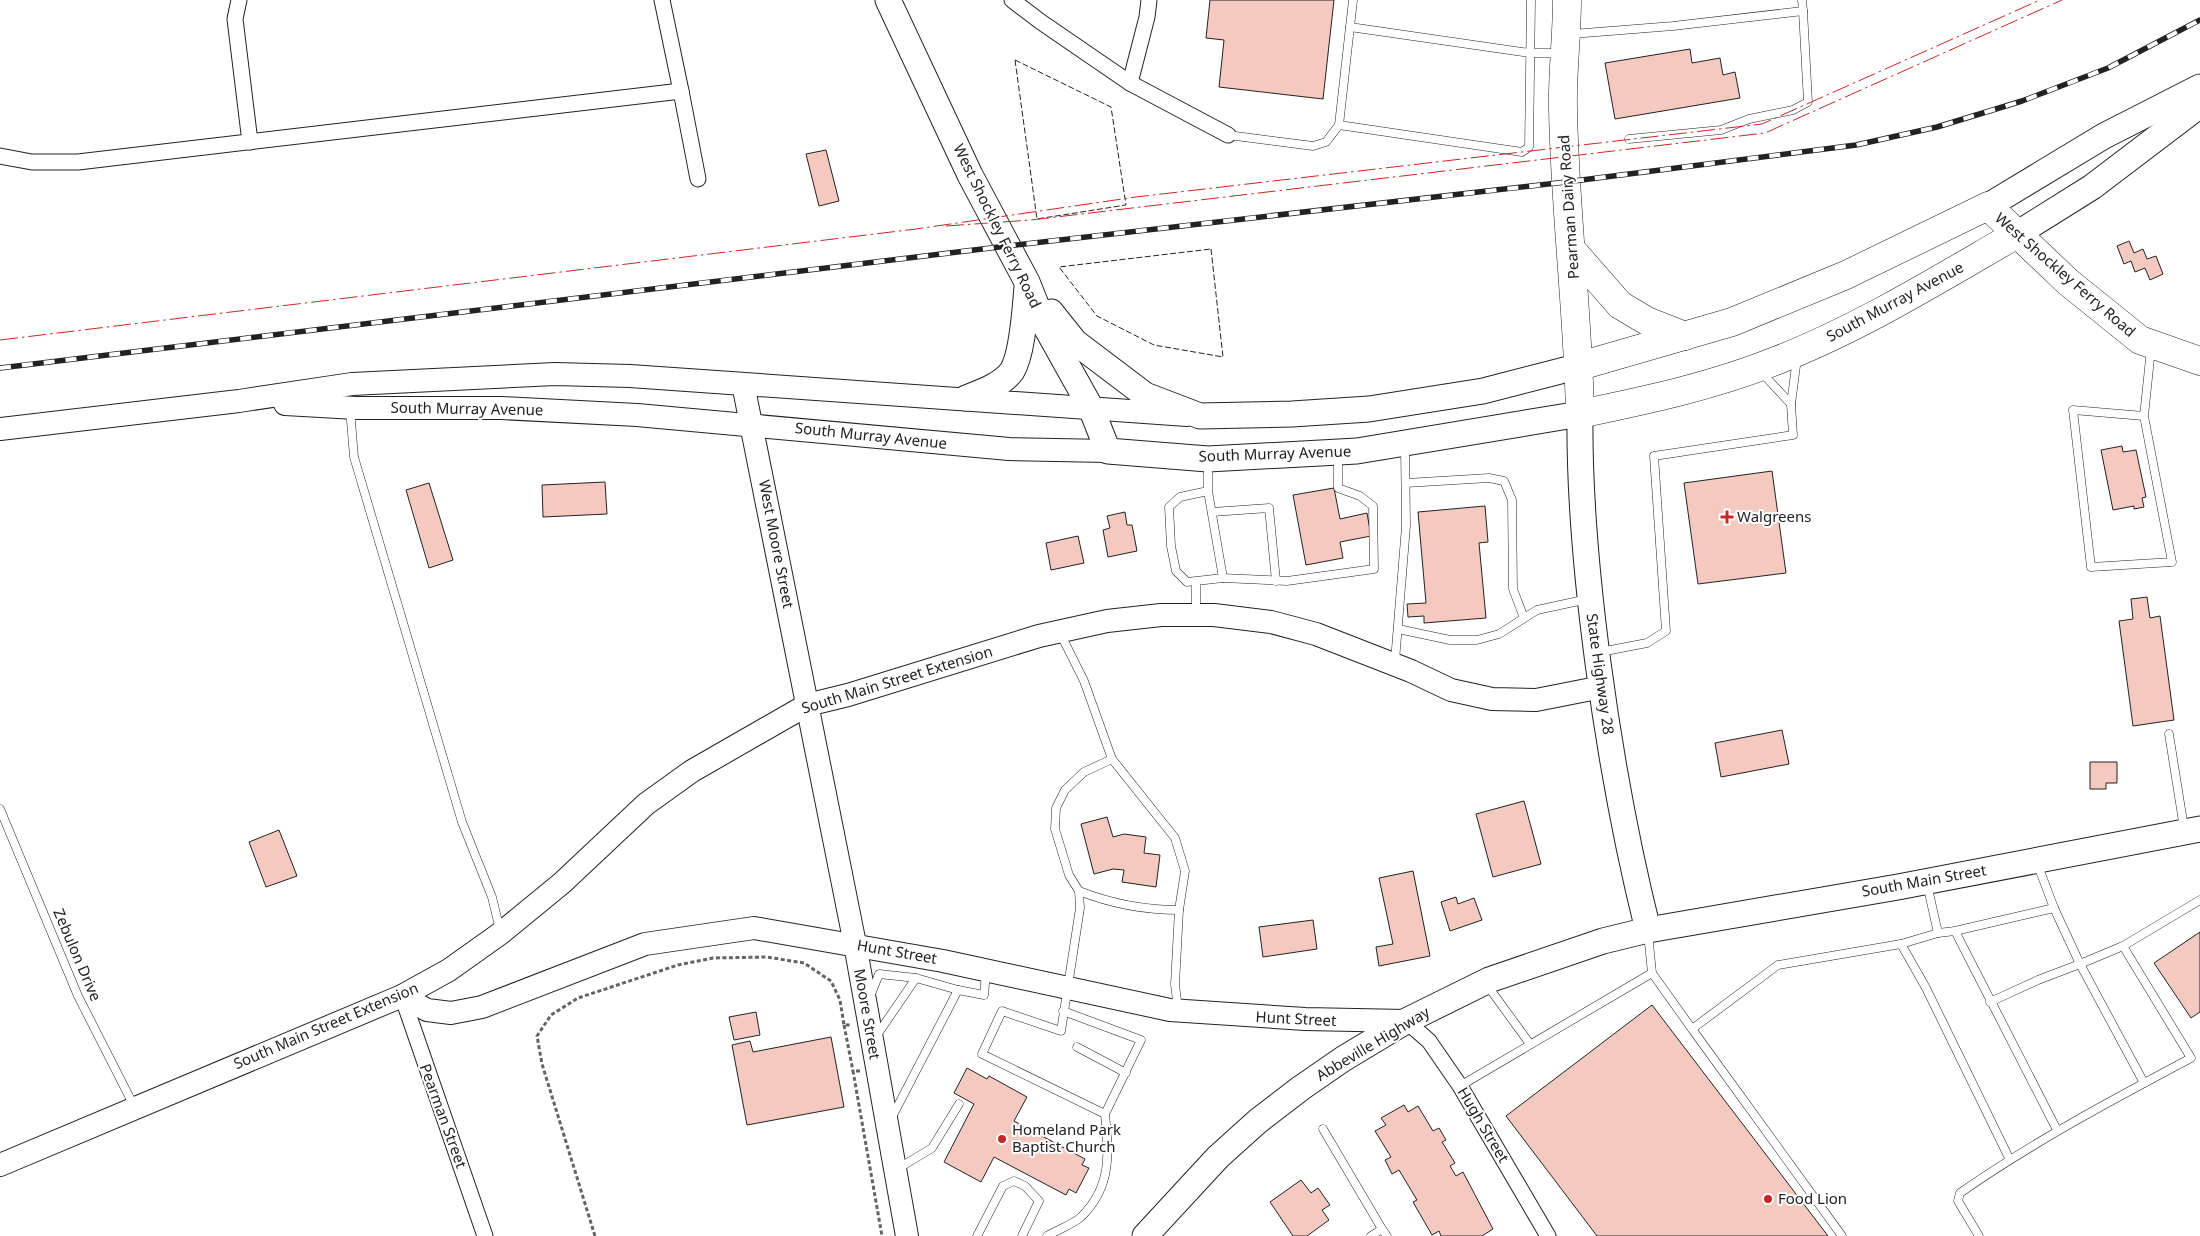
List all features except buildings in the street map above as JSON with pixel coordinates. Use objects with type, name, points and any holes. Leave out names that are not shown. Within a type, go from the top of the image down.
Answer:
[{"type":"highway","name":"Pearman Dairy Road","points":[[1567,0],[1563,109],[1580,366],[1580,414]]},
{"type":"highway","name":"West Shockley Ferry Road","points":[[1988,206],[2068,282],[2140,340],[2200,361]]},
{"type":"highway","name":"South Murray Avenue","points":[[1580,366],[1732,322],[1846,274],[1988,206]]},
{"type":"highway","name":"South Murray Avenue","points":[[1580,414],[1675,394],[1798,352],[1876,316],[2017,234]]},
{"type":"highway","points":[[1571,249],[1620,305],[1647,321],[1685,336]]},
{"type":"main road","name":"West Shockley Ferry Road","points":[[888,0],[970,175],[1028,282],[1043,322],[1091,408],[1108,451]]},
{"type":"main road","name":"South Murray Avenue","points":[[1988,206],[2104,136],[2200,87]]},
{"type":"main road","name":"South Murray Avenue","points":[[2017,234],[2092,187],[2200,105]]},
{"type":"main road","points":[[966,398],[991,389],[1012,371],[1023,334],[1028,282]]},
{"type":"main road","points":[[1028,282],[1075,342],[1146,395],[1200,416]]},
{"type":"main road","name":"South Murray Avenue","points":[[1200,416],[1292,414],[1369,409],[1483,391],[1580,366]]},
{"type":"main road","name":"South Murray Avenue","points":[[1108,451],[1208,459],[1338,452],[1405,444],[1580,414]]},
{"type":"main road","name":"State Highway 28","points":[[1580,414],[1581,508],[1597,652],[1633,868],[1648,930]]},
{"type":"main road","name":"South Main Street","points":[[1648,930],[1927,882],[2192,830]]},
{"type":"main road","name":"Abbeville Highway","points":[[1145,1236],[1218,1157],[1258,1122],[1344,1059],[1406,1021],[1485,982],[1565,952],[1648,930]]},
{"type":"street","points":[[239,0],[235,19],[250,142]]},
{"type":"street","points":[[662,0],[698,179]]},
{"type":"street","points":[[1012,0],[1130,83],[1228,135]]},
{"type":"street","points":[[1130,83],[1147,17],[1149,0]]},
{"type":"street","points":[[0,156],[32,162],[78,162],[681,91]]},
{"type":"street","name":"South Murray Avenue","points":[[0,429],[239,401],[352,384],[555,374],[630,376],[966,398],[1200,416]]},
{"type":"street","name":"West Moore Street","points":[[743,384],[807,705]]},
{"type":"street","name":"South Murray Avenue","points":[[239,401],[350,407],[501,408],[637,415],[752,424],[1009,449],[1108,451]]},
{"type":"street","name":"South Main Street Extension","points":[[0,1165],[402,996],[449,970],[501,933],[562,883],[646,804],[692,771],[807,705],[848,695],[1060,632],[1107,621],[1196,615],[1214,615],[1271,622],[1316,634],[1395,665],[1451,690],[1492,699],[1536,700],[1602,687]]},
{"type":"street","name":"Moore Street","points":[[807,705],[855,944],[907,1236]]},
{"type":"street","name":"Hunt Street","points":[[402,996],[427,1010],[451,1013],[482,1007],[645,944],[754,928],[855,944],[1178,1011],[1305,1020],[1406,1021]]},
{"type":"street","name":"Pearman Street","points":[[402,996],[485,1236]]},
{"type":"street","name":"Hugh Street","points":[[1406,1021],[1429,1041],[1460,1086],[1548,1236]]},
{"type":"lane","points":[[1228,135],[1312,146],[1326,142],[1338,125],[1353,0]]},
{"type":"lane","points":[[1338,125],[1522,152],[1529,147],[1531,0]]},
{"type":"lane","points":[[1629,139],[1721,130],[1749,119],[1793,110],[1808,102],[1802,0]]},
{"type":"lane","points":[[1350,27],[1530,53],[1566,44],[1673,26],[1803,10]]},
{"type":"lane","points":[[2144,416],[2073,410],[2091,568],[2172,562],[2144,416],[2152,344]]},
{"type":"lane","points":[[1597,652],[1647,643],[1666,631],[1654,456],[1793,435],[1790,404],[1798,352]]},
{"type":"lane","points":[[1757,367],[1790,404]]},
{"type":"lane","points":[[350,407],[354,458],[462,822],[492,897],[501,933]]},
{"type":"lane","points":[[1395,665],[1404,559],[1405,444]]},
{"type":"lane","points":[[1208,491],[1180,497],[1169,507],[1171,546],[1176,571],[1187,582],[1223,578],[1276,581],[1374,569],[1372,506],[1360,496],[1338,488],[1338,452]]},
{"type":"lane","points":[[1208,459],[1208,491],[1223,578]]},
{"type":"lane","points":[[1406,483],[1489,478],[1504,481],[1512,500],[1513,589],[1524,618]]},
{"type":"lane","points":[[1212,512],[1269,508],[1276,581]]},
{"type":"lane","points":[[1196,582],[1196,615]]},
{"type":"lane","points":[[1398,629],[1450,640],[1477,640],[1499,634],[1537,610],[1590,598]]},
{"type":"lane","points":[[1060,632],[1084,681],[1112,759],[1175,838],[1185,871],[1179,910],[1175,984],[1178,1011]]},
{"type":"lane","points":[[2169,734],[2192,830]]},
{"type":"lane","points":[[1105,1114],[982,1054],[1002,1011],[1061,1031],[1066,988],[1080,908],[1079,891],[1069,875],[1055,829],[1056,808],[1065,790],[1084,772],[1112,759]]},
{"type":"lane","name":"Zebulon Drive","points":[[0,809],[78,996],[135,1108]]},
{"type":"lane","points":[[2036,860],[2054,908],[2080,964],[2144,1083]]},
{"type":"lane","points":[[1927,882],[1938,933]]},
{"type":"lane","points":[[1079,891],[1117,904],[1156,910],[1179,910]]},
{"type":"lane","points":[[1990,1002],[2038,980],[2123,946],[2200,900]]},
{"type":"lane","points":[[1692,1029],[1778,964],[1901,944],[1938,933],[1955,932],[2054,908]]},
{"type":"lane","points":[[1648,930],[1652,973],[1842,1236]]},
{"type":"lane","points":[[1955,932],[2057,1130]]},
{"type":"lane","points":[[1901,944],[1926,988],[2009,1158]]},
{"type":"lane","points":[[1978,1236],[1958,1201],[1960,1193],[2009,1158],[2191,1058],[2123,946]]},
{"type":"lane","points":[[869,1023],[879,974],[916,978],[984,995],[986,970]]},
{"type":"lane","points":[[1460,1086],[1652,973]]},
{"type":"lane","points":[[869,1023],[916,978]]},
{"type":"lane","points":[[1485,982],[1530,1044]]},
{"type":"lane","points":[[887,1126],[958,990]]},
{"type":"lane","points":[[1047,1236],[1080,1218],[1099,1196],[1106,1169],[1108,1146],[1105,1114],[1141,1040],[1063,1011]]},
{"type":"lane","points":[[1077,1047],[1126,1073]]},
{"type":"lane","points":[[895,1170],[932,1148],[959,1104]]},
{"type":"lane","points":[[1323,1129],[1385,1232],[1371,1236]]},
{"type":"lane","points":[[977,1236],[1003,1186],[1014,1181],[1025,1186],[1039,1201],[1022,1236]]},
{"type":"path","points":[[595,1236],[542,1064],[537,1036],[552,1015],[578,998],[678,965],[713,958],[767,957],[804,963],[831,981],[840,1000],[882,1236]]},
{"type":"path","points":[[844,1025],[869,1023]]},
{"type":"path","points":[[853,1071],[877,1069]]},
{"type":"railway","points":[[0,368],[1007,246],[1566,182],[1856,145],[1937,127],[2022,101],[2108,68],[2200,20]]},
{"type":"fence","points":[[1015,60],[1111,107],[1126,205],[1037,219],[1015,60]]},
{"type":"fence","points":[[1211,249],[1223,357],[1154,345],[1097,316],[1059,267],[1211,249]]},
{"type":"power","points":[[0,340],[916,229],[1136,197],[1762,124],[2040,0]]},
{"type":"power","points":[[946,226],[1031,220],[1765,133],[2062,0]]},
{"type":"place","name":"Walgreens","points":[[1727,517]]},
{"type":"place","name":"Homeland Park Baptist Church","points":[[1002,1139]]},
{"type":"place","name":"Food Lion","points":[[1768,1199]]}]
